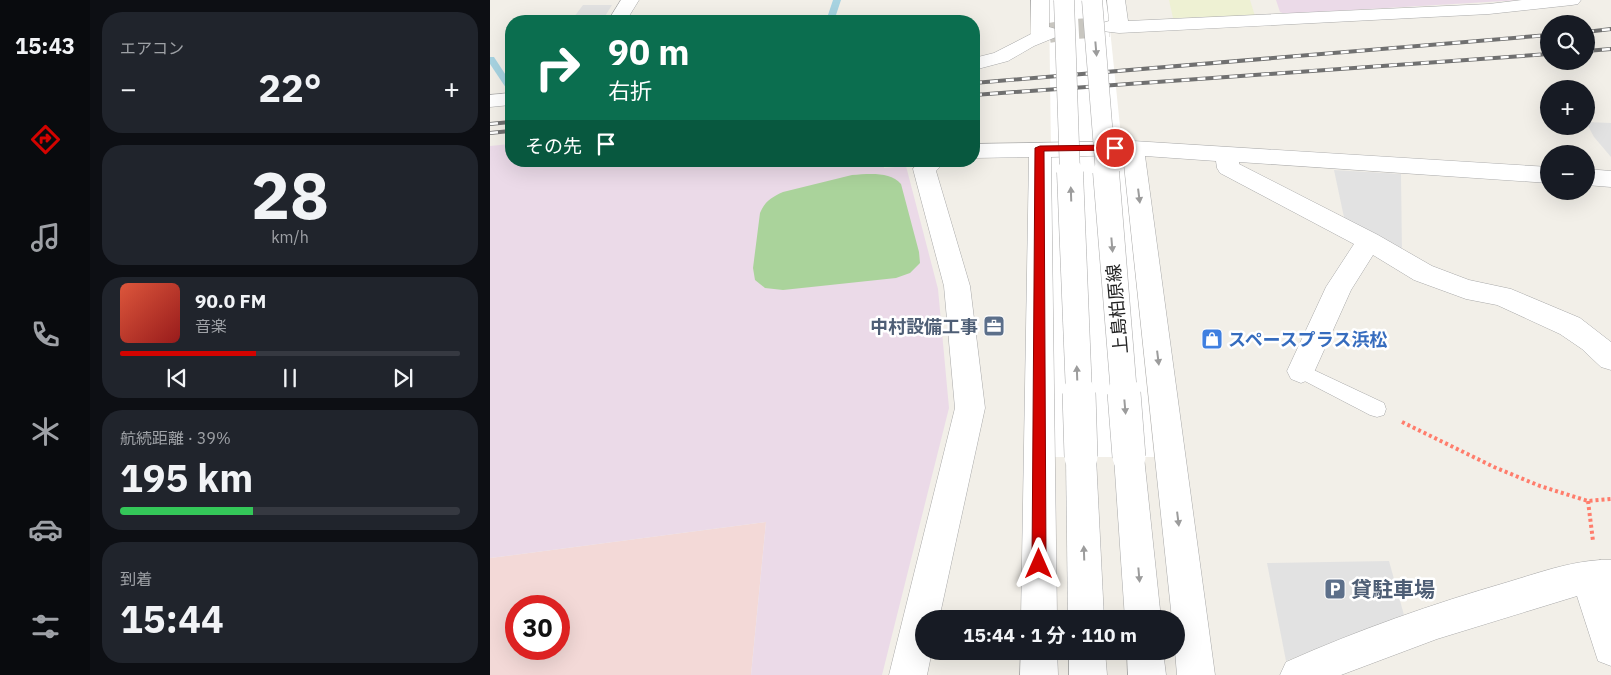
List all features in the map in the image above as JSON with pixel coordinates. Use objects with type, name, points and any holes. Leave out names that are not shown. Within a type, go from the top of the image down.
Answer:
[{"type":"street","points":[[621,15],[630,0]]},
{"type":"street","points":[[980,62],[1001,57],[1045,35],[1040,0]]},
{"type":"street","points":[[1064,0],[1086,610]]},
{"type":"street","name":"上島柏原線","points":[[1092,0],[1141,610]]},
{"type":"street","points":[[1116,0],[1114,27],[1268,14],[1498,8],[1572,0]]},
{"type":"street","points":[[490,101],[505,100]]},
{"type":"street","points":[[1039,610],[1040,148]]},
{"type":"street","points":[[980,152],[1040,148],[1134,148],[1540,174]]},
{"type":"street","points":[[1134,148],[1196,675]]},
{"type":"street","points":[[1227,154],[1228,168],[1369,241],[1430,276],[1466,288],[1502,296],[1570,326],[1592,341],[1611,359]]},
{"type":"street","points":[[908,675],[970,408],[957,286],[924,169],[926,167]]},
{"type":"street","points":[[1595,178],[1611,179]]},
{"type":"street","points":[[1301,371],[1338,287],[1369,241]]},
{"type":"street","points":[[1299,675],[1389,638],[1471,609],[1599,577],[1598,599],[1611,648]]},
{"type":"street","points":[[1039,660],[1039,675]]},
{"type":"street","points":[[1088,660],[1088,675]]},
{"type":"street","points":[[1146,660],[1147,675]]},
{"type":"lane","points":[[1301,371],[1377,409]]},
{"type":"path","points":[[1377,409],[1494,467],[1540,486],[1588,502],[1611,499]]},
{"type":"shaded area","points":[[1276,0],[1521,0],[1285,14],[1280,12]]},
{"type":"shaded area","points":[[583,5],[612,5],[606,15],[576,15]]},
{"type":"shaded area","points":[[1595,122],[1611,123],[1611,157],[1594,137]]},
{"type":"shaded area","points":[[505,145],[505,167],[906,167],[938,289],[949,408],[882,675],[751,675],[766,522],[490,558],[490,146]]},
{"type":"shaded area","points":[[1334,170],[1401,174],[1402,255],[1345,222]]},
{"type":"shaded area","points":[[766,522],[751,675],[490,675],[490,558]]},
{"type":"shaded area","name":"貸駐車場","points":[[1389,561],[1404,615],[1286,661],[1267,563]]},
{"type":"green space","points":[[1169,0],[1250,0],[1255,16],[1173,18]]},
{"type":"green space","points":[[852,175],[885,175],[901,184],[919,252],[920,263],[910,273],[896,278],[783,290],[765,288],[755,280],[753,268],[760,213],[767,202],[783,192]]},
{"type":"pier","points":[[1049,0],[1107,0],[1154,457],[1055,457]]},
{"type":"waterway","points":[[832,15],[837,0]]},
{"type":"waterway","points":[[491,59],[505,80]]},
{"type":"tunnel","points":[[1049,33],[1073,29],[1109,27]]},
{"type":"railway","points":[[1595,31],[1611,29]]},
{"type":"railway","points":[[980,82],[1540,36]]},
{"type":"railway","points":[[1595,50],[1611,49]]},
{"type":"railway","points":[[980,95],[1540,55]]},
{"type":"railway","points":[[490,124],[505,123]]},
{"type":"railway","points":[[490,133],[505,132]]},
{"type":"place","name":"中村設備工事","points":[[994,326]]},
{"type":"place","name":"スペースプラス浜松","points":[[1212,339]]},
{"type":"place","name":"貸駐車場","points":[[1335,589]]},
{"type":"route","points":[[1039,564],[1040,148],[1115,148]]}]
